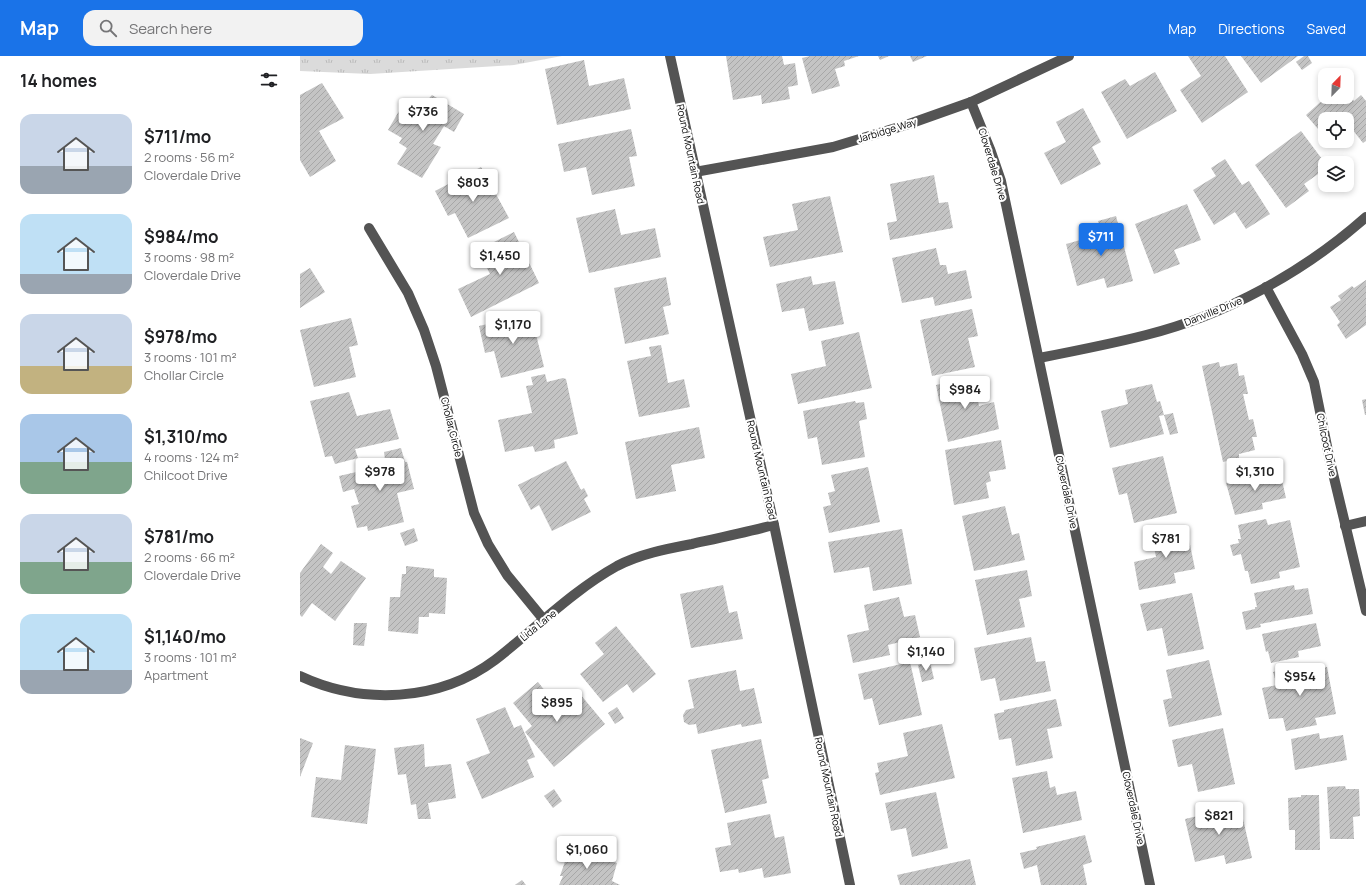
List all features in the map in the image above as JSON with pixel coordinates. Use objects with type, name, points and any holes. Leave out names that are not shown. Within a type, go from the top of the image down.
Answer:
[{"type":"street","name":"Round Mountain Road","points":[[670,56],[774,526],[850,885]]},
{"type":"street","name":"Jarbidge Way","points":[[695,172],[833,147],[909,124],[971,102],[1069,56]]},
{"type":"street","name":"Cloverdale Drive","points":[[971,102],[990,149],[1000,181],[1039,358],[1150,885]]},
{"type":"street","name":"Danville Drive","points":[[1039,358],[1147,335],[1198,318],[1266,287],[1310,261],[1366,217]]},
{"type":"street","name":"Chollar Circle","points":[[369,228],[408,293],[424,330],[436,366],[474,513],[488,544],[507,575],[544,620]]},
{"type":"street","name":"Chilcoot Drive","points":[[1266,287],[1302,354],[1314,382],[1345,526],[1366,610]]},
{"type":"street","points":[[1345,526],[1366,520]]},
{"type":"street","name":"Lida Lane","points":[[300,676],[320,685],[357,694],[391,696],[428,691],[462,679],[493,661],[588,585],[617,566],[650,553],[774,526]]},
{"type":"green space","points":[[300,56],[562,56],[514,65],[370,74],[300,71]]},
{"type":"building","points":[[726,56],[782,56],[784,65],[795,63],[798,85],[788,87],[790,99],[762,104],[761,95],[733,100]]},
{"type":"building","points":[[810,56],[859,56],[844,61],[845,66],[835,69],[840,86],[812,94],[802,58]]},
{"type":"building","points":[[878,56],[889,56],[880,60]]},
{"type":"building","points":[[910,56],[927,56],[913,62]]},
{"type":"building","points":[[1188,56],[1225,56],[1248,92],[1202,123],[1180,90],[1201,76]]},
{"type":"building","points":[[1241,56],[1298,56],[1261,83]]},
{"type":"building","points":[[1304,56],[1308,56],[1312,63],[1302,70],[1296,62]]},
{"type":"building","points":[[584,60],[589,86],[624,78],[631,109],[557,125],[545,69]]},
{"type":"building","points":[[1155,72],[1177,111],[1127,139],[1101,92],[1125,79],[1130,86]]},
{"type":"building","points":[[322,83],[344,118],[319,131],[336,161],[310,177],[300,160],[300,95]]},
{"type":"building","points":[[432,95],[464,114],[454,132],[444,126],[433,144],[441,147],[422,178],[397,164],[407,148],[399,143],[402,138],[388,130],[406,99],[420,108]]},
{"type":"building","points":[[1361,95],[1366,101],[1366,141],[1363,143],[1354,132],[1354,112],[1318,112],[1318,129],[1306,115],[1318,104],[1354,104],[1354,101]]},
{"type":"building","points":[[1083,108],[1101,142],[1092,147],[1101,164],[1061,185],[1044,153],[1066,142],[1056,122]]},
{"type":"building","points":[[631,129],[637,156],[629,157],[635,186],[592,195],[586,167],[564,172],[558,144]]},
{"type":"building","points":[[1301,131],[1320,156],[1318,156],[1318,174],[1304,184],[1309,191],[1286,208],[1255,165]]},
{"type":"building","points":[[1225,159],[1242,185],[1249,181],[1270,214],[1246,229],[1235,212],[1214,225],[1193,190],[1216,176],[1211,168]]},
{"type":"building","points":[[481,167],[509,218],[468,238],[455,213],[448,216],[435,191]]},
{"type":"building","points":[[934,175],[939,203],[948,202],[953,228],[890,240],[887,223],[897,221],[890,184]]},
{"type":"building","points":[[830,196],[843,252],[770,267],[763,237],[798,230],[792,204]]},
{"type":"building","points":[[1187,204],[1201,240],[1174,250],[1180,264],[1154,274],[1135,224]]},
{"type":"building","points":[[615,209],[621,235],[655,228],[661,257],[589,273],[576,218]]},
{"type":"building","points":[[1116,216],[1133,281],[1107,288],[1104,278],[1077,286],[1066,244],[1102,234],[1098,221]]},
{"type":"building","points":[[514,232],[539,283],[471,317],[458,289],[490,274],[478,250]]},
{"type":"building","points":[[936,248],[940,265],[946,265],[948,274],[966,270],[972,298],[935,306],[933,297],[902,303],[892,258]]},
{"type":"building","points":[[310,268],[325,292],[300,308],[300,274]]},
{"type":"building","points":[[811,276],[813,285],[835,281],[844,324],[809,331],[804,308],[782,312],[776,284]]},
{"type":"building","points":[[666,277],[671,305],[663,307],[669,334],[625,344],[614,288]]},
{"type":"building","points":[[1366,280],[1366,325],[1346,339],[1337,325],[1340,322],[1330,307],[1341,300],[1338,296],[1352,286],[1354,288]]},
{"type":"building","points":[[972,309],[978,336],[968,338],[975,367],[932,376],[920,320]]},
{"type":"building","points":[[531,314],[544,367],[501,378],[494,351],[485,353],[479,326]]},
{"type":"building","points":[[351,318],[358,345],[349,347],[356,377],[314,387],[300,330]]},
{"type":"building","points":[[859,332],[872,388],[798,404],[791,374],[826,366],[821,341]]},
{"type":"building","points":[[661,345],[668,383],[684,379],[690,407],[639,417],[627,361],[651,356],[649,347]]},
{"type":"building","points":[[1219,362],[1220,367],[1237,363],[1239,376],[1244,375],[1248,394],[1243,394],[1249,420],[1253,419],[1257,437],[1252,437],[1255,450],[1239,454],[1239,458],[1223,462],[1202,366]]},
{"type":"building","points":[[545,374],[547,382],[563,378],[566,379],[578,434],[554,440],[555,448],[535,452],[533,446],[505,452],[498,420],[532,413],[526,386],[533,385],[531,377]]},
{"type":"building","points":[[973,377],[979,406],[994,402],[999,429],[948,442],[936,385]]},
{"type":"building","points":[[1152,384],[1157,402],[1160,401],[1164,415],[1159,416],[1164,434],[1110,448],[1101,411],[1128,404],[1125,390]]},
{"type":"building","points":[[349,392],[357,416],[390,409],[399,439],[355,449],[358,458],[335,464],[332,456],[325,457],[310,401]]},
{"type":"building","points":[[1366,399],[1366,415],[1365,415],[1362,400]]},
{"type":"building","points":[[855,401],[856,403],[864,402],[867,419],[859,421],[865,457],[822,465],[817,437],[808,439],[803,411]]},
{"type":"building","points":[[1173,413],[1178,433],[1170,435],[1164,415]]},
{"type":"building","points":[[699,427],[705,458],[671,465],[676,491],[636,499],[625,442]]},
{"type":"building","points":[[1001,440],[1006,469],[989,472],[991,481],[986,483],[989,498],[954,505],[945,450]]},
{"type":"building","points":[[401,448],[405,462],[407,462],[414,489],[397,493],[404,522],[368,531],[367,526],[357,528],[351,506],[359,504],[354,489],[343,492],[339,476],[386,467],[384,452]]},
{"type":"building","points":[[1163,456],[1177,513],[1134,523],[1127,493],[1119,495],[1112,468]]},
{"type":"building","points":[[566,461],[581,490],[584,488],[588,496],[584,499],[591,512],[552,531],[539,505],[531,510],[518,485]]},
{"type":"building","points":[[868,467],[880,522],[829,533],[823,507],[831,505],[828,493],[835,491],[831,475]]},
{"type":"building","points":[[1280,472],[1286,498],[1262,503],[1263,509],[1235,515],[1226,483]]},
{"type":"building","points":[[1005,506],[1012,535],[1019,533],[1025,560],[974,571],[962,516]]},
{"type":"building","points":[[1266,519],[1268,525],[1290,520],[1300,567],[1279,572],[1280,578],[1251,584],[1248,571],[1245,571],[1241,554],[1233,556],[1230,545],[1239,543],[1238,539],[1241,539],[1238,525]]},
{"type":"building","points":[[1186,525],[1195,569],[1174,573],[1176,583],[1139,590],[1134,562],[1156,557],[1151,532]]},
{"type":"building","points":[[414,528],[418,541],[405,546],[400,533]]},
{"type":"building","points":[[902,529],[912,584],[873,591],[869,567],[834,573],[828,542]]},
{"type":"building","points":[[321,544],[333,553],[323,567],[331,574],[341,561],[366,578],[335,621],[312,603],[302,617],[300,615],[300,573]]},
{"type":"building","points":[[406,566],[434,569],[434,577],[447,578],[445,614],[429,613],[429,617],[419,617],[418,634],[388,631],[390,597],[400,597],[402,574],[406,574]]},
{"type":"building","points":[[1027,570],[1032,596],[1019,599],[1025,627],[987,635],[975,580]]},
{"type":"building","points":[[723,585],[729,613],[737,611],[743,639],[691,648],[680,594]]},
{"type":"building","points":[[1294,585],[1295,590],[1308,588],[1313,614],[1260,624],[1261,627],[1246,630],[1242,612],[1255,609],[1255,607],[1257,607],[1254,593]]},
{"type":"building","points":[[1192,593],[1204,649],[1168,656],[1162,628],[1147,631],[1140,604]]},
{"type":"building","points":[[899,597],[904,617],[915,615],[920,637],[888,645],[890,655],[853,663],[847,635],[869,630],[864,605]]},
{"type":"building","points":[[354,623],[367,623],[364,646],[353,645]]},
{"type":"building","points":[[1316,623],[1321,646],[1298,651],[1299,657],[1271,663],[1268,651],[1266,652],[1262,634]]},
{"type":"building","points":[[616,626],[656,674],[633,693],[627,684],[603,702],[580,674],[604,654],[595,643]]},
{"type":"building","points":[[1031,637],[1036,662],[1045,661],[1051,691],[1000,701],[995,678],[981,681],[974,648]]},
{"type":"building","points":[[1209,660],[1222,715],[1169,727],[1163,700],[1172,698],[1166,670]]},
{"type":"building","points":[[910,662],[922,715],[879,725],[872,698],[864,700],[858,674]]},
{"type":"building","points":[[930,662],[934,679],[922,682],[918,665]]},
{"type":"building","points":[[1303,666],[1305,672],[1327,667],[1336,714],[1315,718],[1317,725],[1286,731],[1283,718],[1269,719],[1262,688],[1277,685],[1273,672]]},
{"type":"building","points":[[736,670],[740,691],[754,688],[762,723],[742,727],[741,724],[698,734],[696,724],[689,725],[684,722],[683,715],[686,710],[694,708],[688,680]]},
{"type":"building","points":[[538,682],[560,710],[580,694],[605,724],[554,767],[525,732],[532,726],[513,703]]},
{"type":"building","points":[[1056,699],[1062,726],[1047,729],[1053,758],[1016,766],[1011,738],[999,740],[994,714],[1004,712],[1004,710]]},
{"type":"building","points":[[505,707],[514,728],[521,725],[535,757],[527,760],[534,777],[482,799],[466,762],[490,753],[476,719]]},
{"type":"building","points":[[617,707],[624,718],[615,724],[608,713]]},
{"type":"building","points":[[942,724],[955,778],[880,795],[875,773],[879,772],[877,763],[908,756],[903,733]]},
{"type":"building","points":[[1223,728],[1235,784],[1198,792],[1192,764],[1178,767],[1172,740]]},
{"type":"building","points":[[1319,733],[1320,739],[1343,735],[1347,760],[1295,770],[1291,739]]},
{"type":"building","points":[[300,738],[313,743],[300,777]]},
{"type":"building","points":[[761,739],[769,778],[762,780],[767,803],[725,813],[711,750]]},
{"type":"building","points":[[424,744],[425,767],[451,764],[456,798],[428,803],[431,819],[418,819],[416,804],[411,805],[406,774],[398,775],[394,748]]},
{"type":"building","points":[[345,745],[376,749],[367,824],[311,817],[316,777],[341,780]]},
{"type":"building","points":[[1047,771],[1050,788],[1055,786],[1057,795],[1076,791],[1082,820],[1023,833],[1012,778]]},
{"type":"building","points":[[1345,786],[1346,789],[1359,789],[1360,816],[1353,817],[1354,839],[1330,839],[1327,787]]},
{"type":"building","points":[[554,789],[562,801],[553,808],[544,796]]},
{"type":"building","points":[[936,792],[948,848],[912,857],[906,828],[891,831],[885,803]]},
{"type":"building","points":[[1301,795],[1319,795],[1320,850],[1295,850],[1295,830],[1289,830],[1288,798],[1301,797]]},
{"type":"building","points":[[1240,806],[1252,858],[1226,864],[1224,855],[1195,862],[1185,819]]},
{"type":"building","points":[[770,814],[775,838],[784,836],[791,873],[764,878],[762,868],[739,873],[738,869],[720,872],[715,848],[731,845],[727,823]]},
{"type":"building","points":[[1085,835],[1092,862],[1083,865],[1087,885],[1041,885],[1037,865],[1024,869],[1020,853],[1037,849],[1036,847]]},
{"type":"building","points":[[570,847],[617,863],[612,881],[620,885],[559,885],[563,876],[560,876]]},
{"type":"building","points":[[970,859],[976,885],[900,885],[897,875]]},
{"type":"building","points":[[522,880],[526,885],[515,885]]}]
